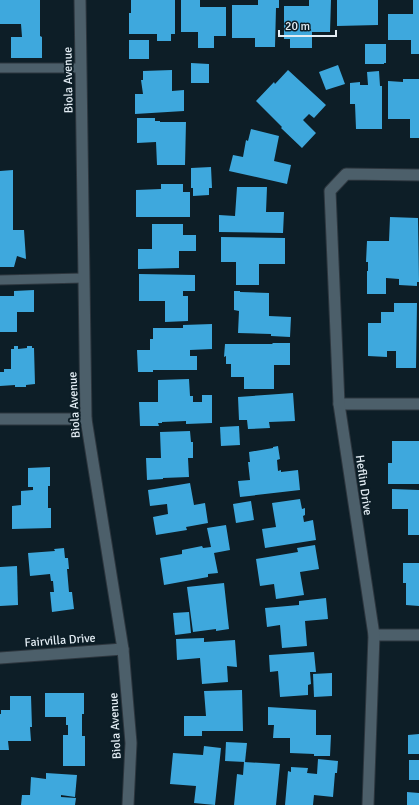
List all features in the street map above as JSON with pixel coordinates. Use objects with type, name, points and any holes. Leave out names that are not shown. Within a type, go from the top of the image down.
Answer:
[{"type":"street","name":"Biola Avenue","points":[[80,0],[86,419],[123,649],[131,743],[128,805]]},
{"type":"street","name":"Heflin Drive","points":[[368,805],[374,635],[339,404],[330,191],[346,174],[419,175]]},
{"type":"street","points":[[339,404],[419,404]]},
{"type":"street","points":[[0,419],[86,419]]},
{"type":"street","points":[[374,635],[419,635]]},
{"type":"street","name":"Fairvilla Drive","points":[[0,658],[123,649]]},
{"type":"lane","points":[[0,68],[81,68]]},
{"type":"lane","points":[[0,280],[84,278]]},
{"type":"building","points":[[0,0],[40,0],[40,36],[42,37],[42,58],[11,58],[11,37],[22,37],[21,24],[0,24]]},
{"type":"building","points":[[131,0],[175,0],[175,34],[171,34],[171,41],[157,41],[157,34],[129,34],[129,13],[131,13]]},
{"type":"building","points":[[181,0],[200,0],[200,7],[226,7],[226,36],[214,36],[214,48],[198,48],[198,32],[181,32]]},
{"type":"building","points":[[258,0],[279,0],[279,8],[276,8],[275,47],[255,47],[255,38],[232,38],[232,5],[258,5]]},
{"type":"building","points":[[309,0],[331,0],[330,32],[312,32],[312,48],[290,48],[290,39],[284,39],[284,6],[309,6]]},
{"type":"building","points":[[337,0],[378,0],[378,25],[337,26]]},
{"type":"building","points":[[413,0],[419,0],[419,54],[411,54],[411,40],[388,40],[388,14],[413,14]]},
{"type":"building","points":[[129,40],[149,40],[149,59],[129,59]]},
{"type":"building","points":[[365,44],[386,44],[386,63],[365,64]]},
{"type":"building","points":[[191,63],[209,64],[209,83],[191,83]]},
{"type":"building","points":[[338,65],[345,84],[326,90],[319,72]]},
{"type":"building","points":[[172,70],[172,91],[184,90],[184,111],[135,114],[135,94],[143,94],[141,80],[143,80],[143,71]]},
{"type":"building","points":[[288,70],[326,105],[314,118],[309,114],[303,120],[316,133],[302,148],[256,101]]},
{"type":"building","points":[[379,71],[380,86],[382,86],[382,129],[356,129],[355,104],[350,104],[350,83],[360,82],[360,85],[368,85],[367,72]]},
{"type":"building","points":[[403,79],[419,79],[419,138],[410,138],[410,119],[388,119],[388,81],[403,82]]},
{"type":"building","points":[[137,118],[155,118],[155,121],[160,122],[186,122],[185,165],[157,165],[156,142],[137,143]]},
{"type":"building","points":[[251,129],[279,136],[274,161],[291,165],[287,184],[229,171],[233,155],[243,157],[246,140],[248,141]]},
{"type":"building","points":[[211,167],[212,188],[209,188],[209,195],[193,196],[193,188],[191,188],[191,168]]},
{"type":"building","points":[[13,170],[13,230],[24,230],[26,259],[17,256],[14,267],[0,267],[0,171]]},
{"type":"building","points":[[161,184],[183,184],[183,192],[190,192],[190,217],[136,217],[136,190],[161,189]]},
{"type":"building","points":[[237,187],[267,187],[266,212],[284,212],[283,233],[219,232],[219,215],[235,216]]},
{"type":"building","points":[[390,217],[418,218],[419,282],[417,282],[417,286],[399,285],[399,279],[386,278],[386,294],[367,294],[367,241],[389,241]]},
{"type":"building","points":[[152,224],[183,224],[183,235],[196,235],[196,251],[179,251],[179,268],[138,269],[138,249],[152,249]]},
{"type":"building","points":[[221,237],[285,238],[285,264],[259,264],[259,285],[236,285],[236,262],[221,262]]},
{"type":"building","points":[[139,274],[195,275],[195,291],[183,291],[183,296],[188,296],[188,321],[165,322],[165,301],[139,301]]},
{"type":"building","points":[[34,290],[34,312],[17,312],[17,332],[0,332],[0,296],[14,296],[14,291]]},
{"type":"building","points":[[234,291],[269,293],[269,316],[291,317],[290,337],[271,336],[271,334],[238,333],[239,311],[234,310]]},
{"type":"building","points":[[394,303],[417,303],[416,368],[396,368],[396,351],[387,351],[387,357],[368,356],[368,323],[381,323],[381,312],[394,312]]},
{"type":"building","points":[[212,324],[212,349],[190,350],[190,356],[197,356],[197,370],[153,370],[153,372],[138,372],[137,350],[150,350],[150,339],[153,339],[153,328],[183,328],[183,325]]},
{"type":"building","points":[[290,343],[290,365],[274,365],[274,389],[244,389],[244,377],[231,377],[231,364],[226,364],[226,356],[224,357],[225,344]]},
{"type":"building","points":[[14,346],[18,346],[18,349],[27,348],[27,346],[32,346],[32,348],[34,348],[35,384],[26,385],[26,387],[15,387],[15,385],[0,386],[0,372],[4,372],[4,369],[11,369],[11,349],[14,349]]},
{"type":"building","points":[[189,379],[190,396],[193,396],[193,402],[202,402],[202,395],[212,395],[212,423],[186,424],[186,421],[162,422],[158,423],[159,426],[140,426],[139,402],[158,402],[158,380]]},
{"type":"building","points":[[293,393],[295,421],[269,422],[270,428],[248,429],[247,420],[239,420],[238,397]]},
{"type":"building","points":[[239,426],[240,445],[221,446],[220,427]]},
{"type":"building","points":[[190,431],[191,442],[193,442],[193,458],[188,458],[189,477],[147,480],[146,458],[161,458],[160,432]]},
{"type":"building","points":[[392,441],[419,441],[419,484],[388,484],[388,463],[392,463]]},
{"type":"building","points":[[278,446],[280,459],[277,460],[278,471],[298,470],[300,490],[240,497],[238,481],[250,480],[248,462],[250,462],[249,452]]},
{"type":"building","points":[[50,467],[48,508],[51,508],[51,528],[12,529],[12,506],[21,505],[21,491],[33,490],[33,487],[28,487],[28,468]]},
{"type":"building","points":[[190,483],[194,505],[205,503],[208,523],[186,527],[187,530],[156,535],[153,517],[168,514],[167,504],[150,506],[148,490]]},
{"type":"building","points":[[392,489],[419,490],[419,535],[408,535],[408,509],[392,509]]},
{"type":"building","points":[[300,499],[302,509],[305,508],[305,515],[303,516],[304,522],[313,520],[316,540],[265,548],[262,529],[276,527],[272,503]]},
{"type":"building","points":[[251,501],[254,520],[236,523],[233,504]]},
{"type":"building","points":[[226,525],[230,550],[214,553],[218,573],[208,574],[208,577],[164,585],[160,558],[182,554],[182,550],[202,546],[203,548],[211,547],[207,528]]},
{"type":"building","points":[[315,545],[319,569],[300,572],[304,595],[276,599],[274,584],[260,586],[256,559],[298,552],[297,548]]},
{"type":"building","points":[[64,548],[65,558],[68,558],[69,569],[67,569],[69,592],[72,592],[74,609],[52,612],[50,592],[54,592],[53,581],[51,581],[50,574],[30,576],[28,553],[55,551],[54,549]]},
{"type":"building","points":[[403,563],[419,563],[419,606],[406,605],[406,583],[403,583]]},
{"type":"building","points":[[17,566],[18,605],[0,606],[0,567]]},
{"type":"building","points":[[224,583],[229,629],[193,632],[187,587]]},
{"type":"building","points":[[326,598],[328,619],[305,621],[307,646],[282,648],[280,625],[267,627],[265,608],[299,605],[299,601]]},
{"type":"building","points":[[189,612],[191,633],[175,635],[173,613]]},
{"type":"building","points":[[204,638],[204,642],[235,640],[237,667],[227,666],[228,682],[202,684],[200,658],[177,660],[176,639]]},
{"type":"building","points":[[314,652],[316,672],[310,672],[311,684],[308,685],[308,695],[280,697],[278,671],[270,672],[269,655]]},
{"type":"building","points":[[332,673],[332,696],[314,697],[313,674]]},
{"type":"building","points":[[242,690],[243,731],[202,731],[202,736],[184,736],[184,716],[206,716],[204,691]]},
{"type":"building","points":[[45,693],[84,693],[82,736],[85,736],[85,766],[63,766],[63,735],[68,735],[68,725],[66,725],[66,717],[45,717]]},
{"type":"building","points":[[10,696],[31,696],[31,741],[8,741],[9,750],[0,750],[0,714],[1,710],[10,710]]},
{"type":"building","points":[[268,707],[316,710],[316,735],[331,735],[330,756],[290,753],[290,738],[273,738],[274,725],[268,725]]},
{"type":"building","points":[[419,734],[419,754],[408,754],[408,735]]},
{"type":"building","points":[[226,742],[247,743],[245,762],[225,761]]},
{"type":"building","points":[[204,746],[221,748],[215,805],[194,803],[196,786],[170,784],[173,753],[203,755]]},
{"type":"building","points":[[318,759],[338,761],[337,773],[335,773],[333,797],[314,795],[313,805],[285,805],[288,771],[291,772],[291,767],[308,768],[307,773],[317,774]]},
{"type":"building","points":[[409,760],[419,760],[419,780],[409,780]]},
{"type":"building","points":[[244,762],[280,764],[276,805],[234,805],[237,774],[243,775]]},
{"type":"building","points":[[46,773],[77,775],[75,797],[61,795],[61,797],[76,798],[75,805],[21,805],[22,795],[30,795],[31,777],[46,779]]},
{"type":"building","points":[[407,792],[419,793],[419,805],[407,805]]}]
